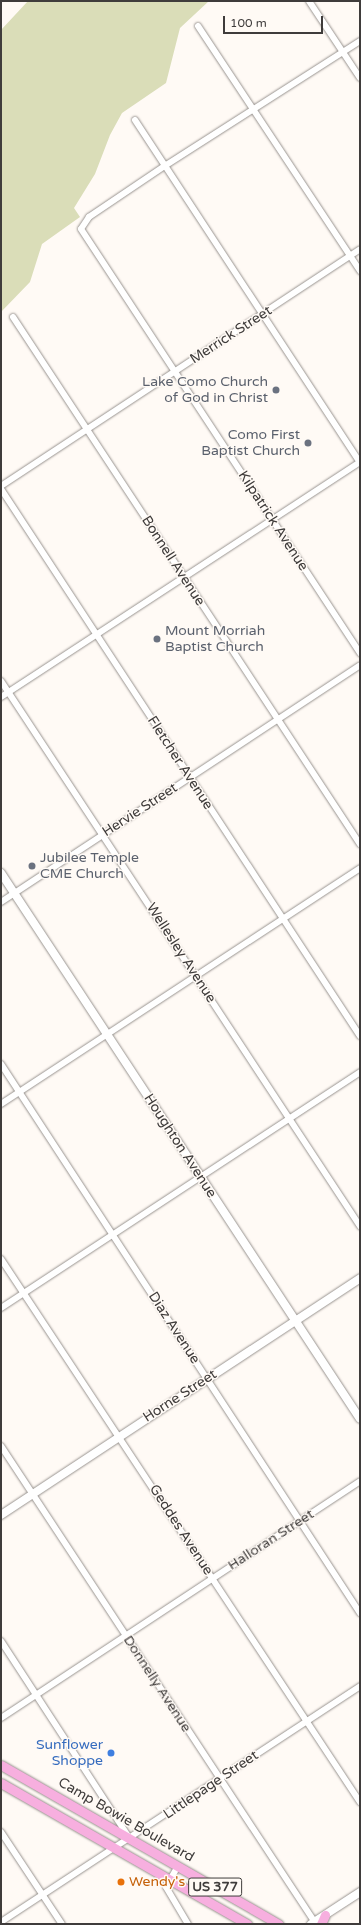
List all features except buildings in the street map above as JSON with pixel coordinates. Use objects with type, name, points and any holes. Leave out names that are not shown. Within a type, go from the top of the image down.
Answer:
[{"type":"main road","name":"Camp Bowie Boulevard","points":[[1,1765],[279,1924]]},
{"type":"main road","name":"Camp Bowie Boulevard","points":[[1,1783],[247,1924]]},
{"type":"main road","points":[[315,1923],[325,1914]]},
{"type":"street","points":[[309,1],[360,78]]},
{"type":"street","points":[[198,26],[360,271]]},
{"type":"street","points":[[166,165],[360,41]]},
{"type":"street","points":[[1,697],[271,518],[360,462],[135,120]]},
{"type":"street","name":"Kilpatrick Avenue","points":[[166,165],[89,216],[81,229],[360,653]]},
{"type":"street","name":"Merrick Street","points":[[1,486],[360,250]]},
{"type":"street","name":"Bonnell Avenue","points":[[13,317],[360,844]]},
{"type":"street","name":"Fletcher Avenue","points":[[1,489],[360,1036]]},
{"type":"street","name":"Hervie Street","points":[[1,902],[360,665]]},
{"type":"street","name":"Wellesley Avenue","points":[[1,681],[360,1226]]},
{"type":"street","points":[[1,1104],[360,868]]},
{"type":"street","name":"Houghton Avenue","points":[[1,873],[360,1419]]},
{"type":"street","name":"Diaz Avenue","points":[[1,1064],[360,1613]]},
{"type":"street","points":[[1,1308],[360,1072]]},
{"type":"street","name":"Geddes Avenue","points":[[1,1259],[120,1436],[212,1579],[360,1802]]},
{"type":"street","name":"Horne Street","points":[[1,1515],[360,1278]]},
{"type":"street","name":"Donnelly Avenue","points":[[1,1446],[315,1923]]},
{"type":"street","name":"Halloran Street","points":[[1,1718],[360,1482]]},
{"type":"street","points":[[1,1641],[130,1839]]},
{"type":"street","name":"Littlepage Street","points":[[1,1922],[130,1839],[360,1686]]},
{"type":"street","points":[[1,1832],[62,1924]]},
{"type":"street","points":[[178,1866],[166,1887],[169,1895],[188,1924]]},
{"type":"street","points":[[325,1914],[360,1892]]},
{"type":"green space","points":[[28,1],[209,1],[180,28],[166,83],[122,113],[110,135],[95,174],[74,208],[80,217],[42,244],[30,282],[1,312],[1,30]]},
{"type":"place","name":"Lake Como Church of God in Christ","points":[[276,390]]},
{"type":"place","name":"Como First Baptist Church","points":[[308,443]]},
{"type":"place","name":"Mount Morriah Baptist Church","points":[[157,639]]},
{"type":"place","name":"Jubilee Temple CME Church","points":[[32,866]]},
{"type":"place","name":"Sunflower Shoppe","points":[[111,1753]]},
{"type":"place","name":"Wendy's","points":[[121,1882]]}]
